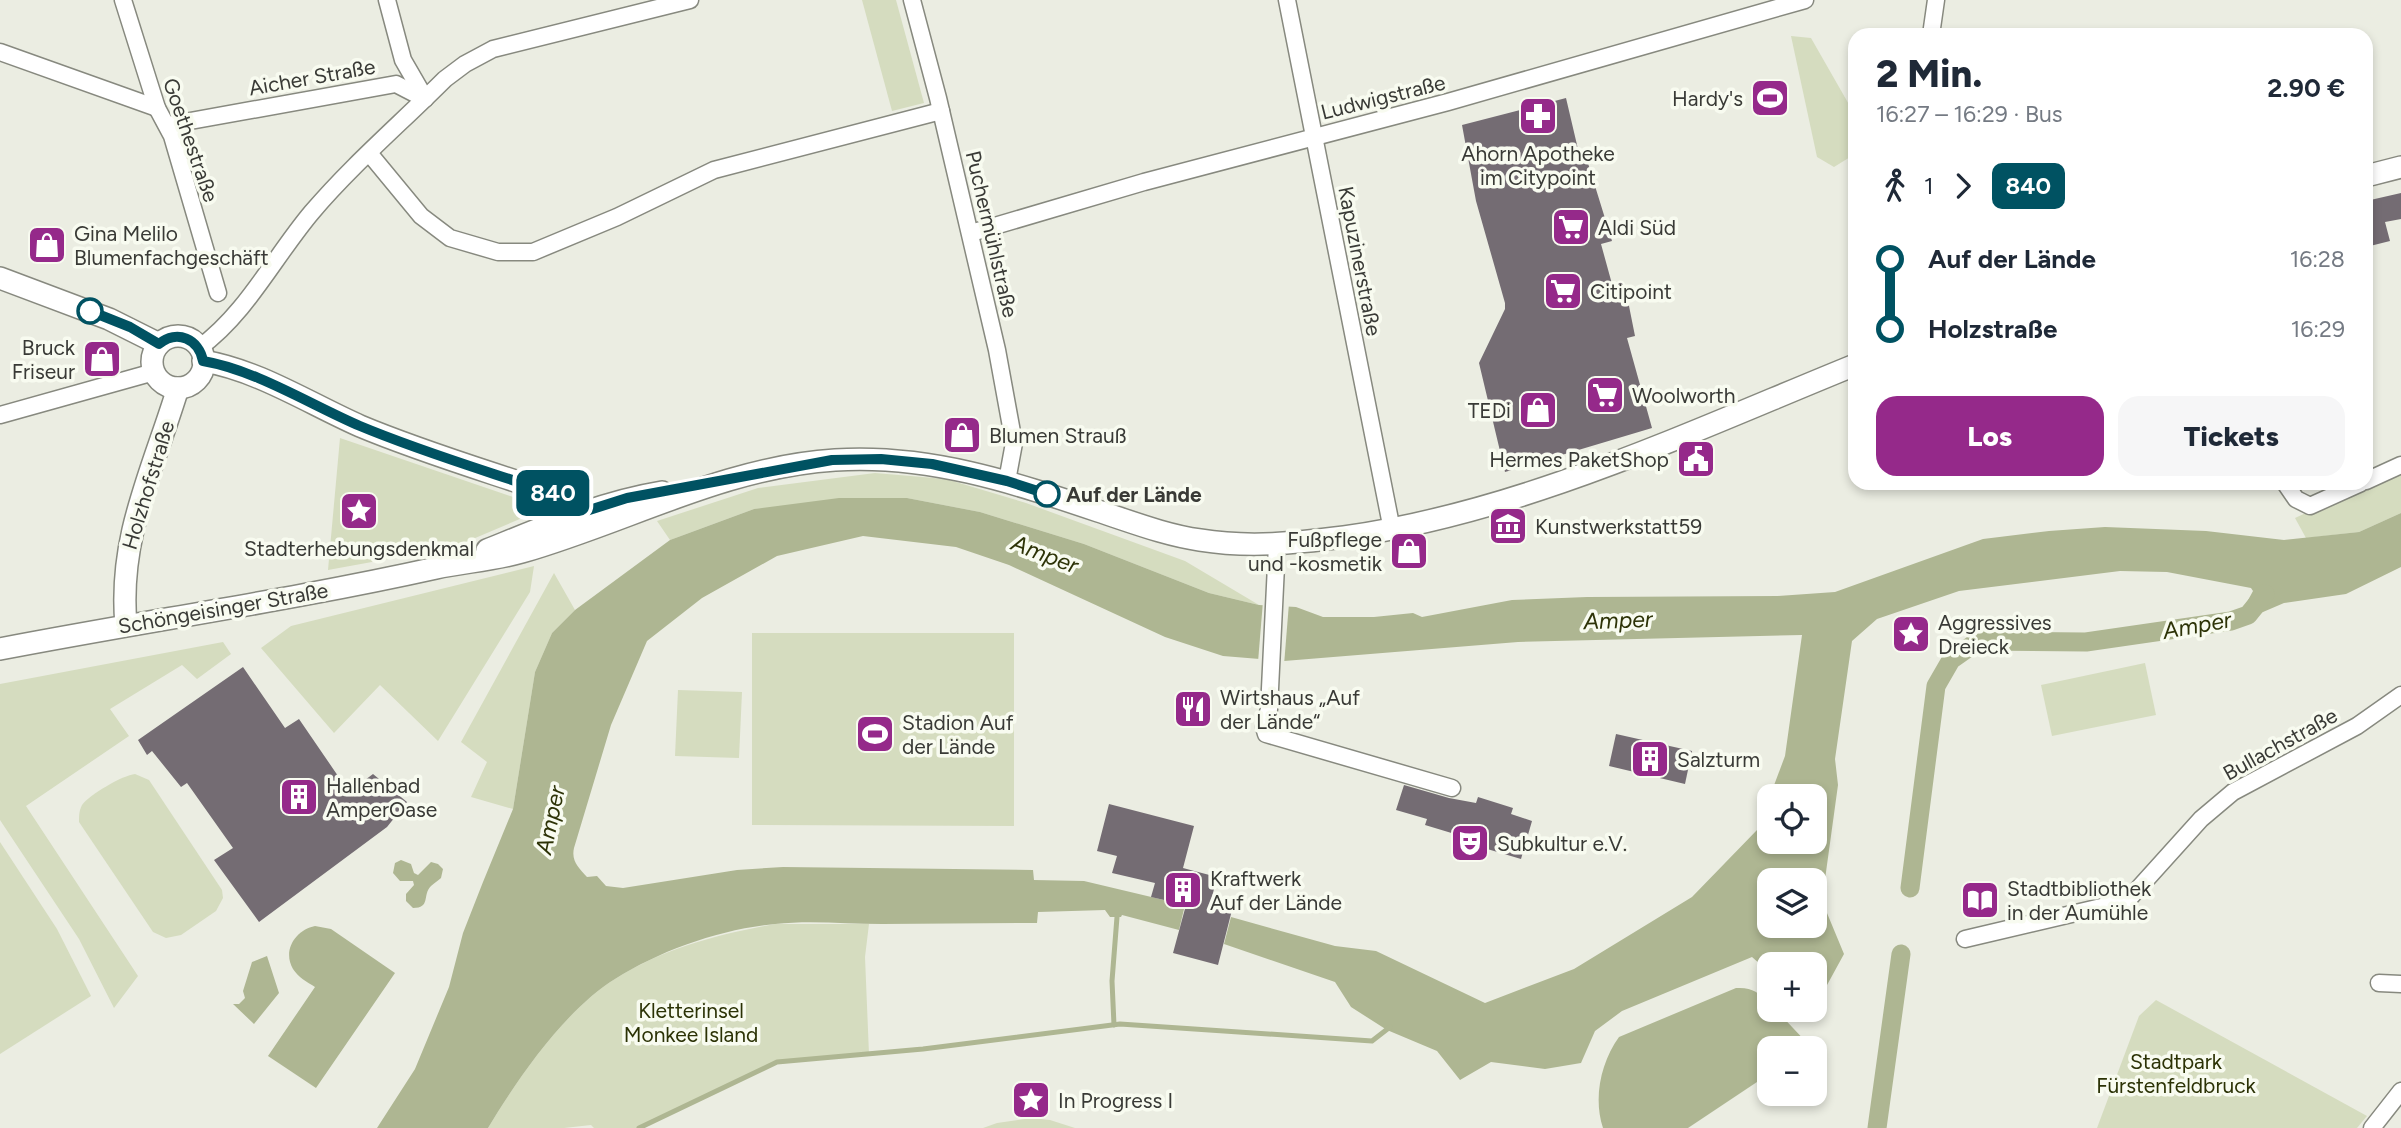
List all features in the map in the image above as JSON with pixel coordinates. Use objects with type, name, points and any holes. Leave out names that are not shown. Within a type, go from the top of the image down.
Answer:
[{"type":"street","name":"Goethestraße","points":[[123,0],[157,108],[168,125],[218,293]]},
{"type":"street","points":[[387,0],[403,60],[425,99]]},
{"type":"street","points":[[583,512],[571,500],[447,460],[361,426],[201,355],[189,340],[170,337],[159,344],[152,358],[154,372],[161,382],[178,388],[198,378],[201,355],[235,315],[308,217],[369,153],[465,64],[493,49],[690,0]]},
{"type":"street","name":"Puchermühlstraße","points":[[912,0],[971,233],[997,350],[1014,443],[1007,481]]},
{"type":"street","name":"Kapuzinerstraße","points":[[1287,0],[1392,530]]},
{"type":"street","name":"Ludwigstraße","points":[[971,233],[1144,181],[1448,102],[1805,0]]},
{"type":"street","points":[[1932,28],[1937,0]]},
{"type":"street","points":[[0,52],[157,108]]},
{"type":"street","name":"Aicher Straße","points":[[168,125],[396,84],[425,99]]},
{"type":"street","points":[[369,153],[434,228],[450,238],[481,248],[524,253],[548,247],[714,170],[941,111]]},
{"type":"street","points":[[2373,174],[2401,167]]},
{"type":"street","points":[[0,278],[120,323],[159,344]]},
{"type":"street","name":"Schöngeisinger Straße","points":[[446,566],[583,512],[627,498],[832,460],[881,459],[954,468],[1007,481],[1178,536],[1203,541],[1277,545],[1392,530],[1457,515],[1644,451],[1848,368]]},
{"type":"street","points":[[0,415],[154,372]]},
{"type":"street","name":"Holzhofstraße","points":[[126,625],[124,585],[129,538],[178,388]]},
{"type":"street","points":[[2373,478],[2401,465]]},
{"type":"street","name":"Schöngeisinger Straße","points":[[0,649],[518,554],[712,484]]},
{"type":"street","points":[[2290,490],[2296,499],[2310,506],[2346,490]]},
{"type":"street","points":[[1277,545],[1269,709],[1264,726],[1266,734],[1452,788]]},
{"type":"street","name":"Bullachstraße","points":[[1965,939],[2127,901],[2201,819],[2232,792],[2357,726],[2401,695]]},
{"type":"street","points":[[2379,983],[2401,984]]},
{"type":"street","points":[[2372,1128],[2401,1091]]},
{"type":"green space","points":[[862,0],[896,0],[924,103],[892,111]]},
{"type":"green space","points":[[1791,36],[1811,38],[1848,103],[1848,158],[1834,167],[1817,157]]},
{"type":"green space","points":[[340,438],[519,499],[534,503],[534,498],[555,504],[454,547],[328,570]]},
{"type":"green space","points":[[2401,469],[2401,513],[2359,532],[2306,538],[2295,518],[2356,490],[2373,490],[2373,482]]},
{"type":"green space","points":[[875,473],[946,479],[1026,503],[1185,561],[1259,605],[1209,593],[1084,544],[980,512],[907,498],[754,509],[670,540],[657,521],[758,488]]},
{"type":"green space","points":[[534,566],[530,592],[438,741],[380,685],[334,733],[261,648],[291,626]]},
{"type":"green space","points":[[554,573],[575,610],[552,633],[535,672],[513,809],[471,797],[487,762],[461,742]]},
{"type":"green space","points":[[752,633],[1014,633],[1014,826],[752,825]]},
{"type":"green space","points":[[223,642],[231,654],[197,679],[182,665],[110,709],[129,736],[26,806],[138,976],[114,1008],[79,939],[0,820],[0,684]]},
{"type":"green space","points":[[2145,663],[2156,715],[2052,736],[2041,685]]},
{"type":"green space","points":[[678,690],[742,692],[739,758],[675,756]]},
{"type":"green space","points":[[135,774],[149,780],[222,890],[223,898],[216,911],[181,935],[166,938],[153,932],[79,822],[80,809],[86,801],[115,782]]},
{"type":"green space","points":[[0,842],[57,929],[91,996],[0,1054]]},
{"type":"green space","name":"Kletterinsel Monkee Island","points":[[775,924],[869,924],[865,957],[869,1054],[777,1062],[639,1128],[594,1128],[591,1125],[564,1128],[488,1128],[544,1046],[596,992],[634,968],[673,951],[734,932]]},
{"type":"green space","name":"Stadtpark Fürstenfeldbruck","points":[[2156,1000],[2367,1116],[2357,1128],[2097,1128],[2139,1016]]},
{"type":"green space","points":[[1032,1118],[1050,1120],[1075,1128],[983,1128],[997,1123]]},
{"type":"water","points":[[839,498],[907,498],[980,512],[1084,544],[1209,593],[1259,605],[1296,607],[1323,617],[1374,617],[1413,613],[1422,617],[1512,600],[1778,596],[1835,592],[1983,539],[2105,527],[2206,531],[2284,540],[2359,532],[2401,513],[2401,567],[2346,594],[2284,603],[2248,615],[2246,604],[2253,591],[2251,588],[2167,572],[2120,571],[1959,591],[1877,619],[1852,641],[1835,759],[1838,785],[1827,868],[1757,868],[1757,938],[1827,938],[1827,913],[1844,954],[1827,985],[1827,952],[1757,952],[1757,961],[1752,957],[1622,1011],[1595,1031],[1581,1063],[1545,1069],[1491,1062],[1460,1080],[1437,1051],[1387,1030],[1351,1007],[1335,982],[1224,944],[1231,917],[1335,946],[1376,951],[1485,1003],[1574,969],[1692,897],[1757,830],[1757,854],[1827,854],[1827,784],[1774,784],[1785,756],[1802,635],[1518,642],[1284,661],[1223,656],[1165,637],[1009,565],[956,547],[863,536],[777,556],[702,598],[647,641],[611,725],[574,848],[575,861],[587,877],[597,876],[606,886],[623,888],[737,870],[783,867],[1033,870],[1034,880],[1084,881],[1185,905],[1179,930],[1122,915],[1110,917],[1105,910],[1038,912],[1037,923],[802,922],[755,927],[713,936],[652,959],[596,992],[544,1046],[488,1128],[377,1128],[415,1069],[449,987],[463,933],[513,809],[535,672],[552,633],[575,610],[670,540],[754,509]]},
{"type":"water","points":[[401,860],[411,864],[414,873],[418,875],[431,862],[443,869],[441,878],[428,890],[422,906],[413,908],[406,901],[406,894],[414,885],[413,881],[400,881],[393,873],[395,863]]},
{"type":"water","points":[[315,926],[331,929],[395,973],[316,1088],[268,1056],[315,987],[295,972],[289,955],[297,936]]},
{"type":"water","points":[[267,956],[279,993],[254,1024],[233,1004],[239,1004],[245,998],[243,991],[252,962]]},
{"type":"water","points":[[1736,988],[1751,989],[1757,993],[1757,1022],[1787,1022],[1801,1036],[1757,1036],[1757,1082],[1688,1128],[1603,1128],[1599,1105],[1600,1081],[1619,1037]]},
{"type":"pier","points":[[1263,601],[1289,603],[1284,665],[1258,662]]},
{"type":"building","name":"Citipoint","points":[[1566,98],[1581,162],[1587,160],[1612,241],[1601,244],[1612,284],[1623,282],[1635,336],[1627,338],[1652,428],[1505,472],[1479,363],[1505,309],[1505,303],[1476,201],[1462,125]]},
{"type":"building","points":[[2401,193],[2401,219],[2385,222],[2390,241],[2373,245],[2373,199]]},
{"type":"building","name":"Hallenbad AmperOase","points":[[243,667],[285,728],[299,719],[349,792],[373,774],[407,802],[387,827],[259,922],[214,860],[233,848],[187,783],[181,787],[152,751],[147,755],[138,740]]},
{"type":"building","name":"Salzturm","points":[[1616,734],[1692,751],[1685,784],[1609,766]]},
{"type":"building","points":[[1404,785],[1476,803],[1478,797],[1513,808],[1511,814],[1532,821],[1521,859],[1467,843],[1468,838],[1425,825],[1427,819],[1396,810]]},
{"type":"building","name":"Kraftwerk Auf der Lände","points":[[1109,804],[1194,826],[1183,868],[1217,877],[1210,905],[1232,910],[1218,965],[1173,953],[1186,905],[1151,897],[1155,883],[1112,873],[1117,856],[1097,851]]},
{"type":"waterway","name":"Amper","points":[[1910,888],[1936,686],[1951,660],[1978,641],[2086,642],[2231,621],[2248,615],[2265,594]]},
{"type":"waterway","points":[[1114,1025],[1112,981],[1117,917]]},
{"type":"waterway","name":"Amper","points":[[1877,1128],[1901,954]]},
{"type":"waterway","name":"Amper","points":[[639,1128],[777,1062],[923,1049],[1120,1024],[1372,1041],[1390,1027]]},
{"type":"bus line","name":"840","points":[[90,311],[130,327],[159,344],[170,337],[185,337],[199,348],[203,361],[218,363],[361,426],[447,460],[571,500],[583,512],[627,498],[832,460],[881,459],[932,464],[1007,481],[1047,494]]},
{"type":"place","name":"Hardy's","points":[[1770,98]]},
{"type":"place","name":"Ahorn Apotheke im Citypoint","points":[[1538,116]]},
{"type":"place","name":"Aldi Süd","points":[[1571,227]]},
{"type":"place","name":"Gina Melilo Blumenfachgeschäft","points":[[47,245]]},
{"type":"place","name":"Citipoint","points":[[1563,291]]},
{"type":"place","name":"Bruck Friseur","points":[[102,359]]},
{"type":"place","name":"Woolworth","points":[[1605,395]]},
{"type":"place","name":"TEDi","points":[[1538,410]]},
{"type":"place","name":"Blumen Strauß","points":[[962,435]]},
{"type":"place","name":"Hermes PaketShop","points":[[1696,459]]},
{"type":"place","name":"Auf der Lände","points":[[1047,494]]},
{"type":"place","name":"Stadterhebungsdenkmal","points":[[359,511]]},
{"type":"place","name":"Kunstwerkstatt59","points":[[1508,526]]},
{"type":"place","name":"Fußpflege und -kosmetik","points":[[1409,551]]},
{"type":"place","name":"Aggressives Dreieck","points":[[1911,634]]},
{"type":"place","name":"Wirtshaus „Auf der Lände“","points":[[1193,709]]},
{"type":"place","name":"Stadion Auf der Lände","points":[[875,734]]},
{"type":"place","name":"Salzturm","points":[[1650,759]]},
{"type":"place","name":"Hallenbad AmperOase","points":[[299,797]]},
{"type":"place","name":"Subkultur e.V.","points":[[1470,843]]},
{"type":"place","name":"Kraftwerk Auf der Lände","points":[[1183,890]]},
{"type":"place","name":"Stadtbibliothek in der Aumühle","points":[[1980,900]]},
{"type":"place","name":"In Progress I","points":[[1031,1100]]}]
